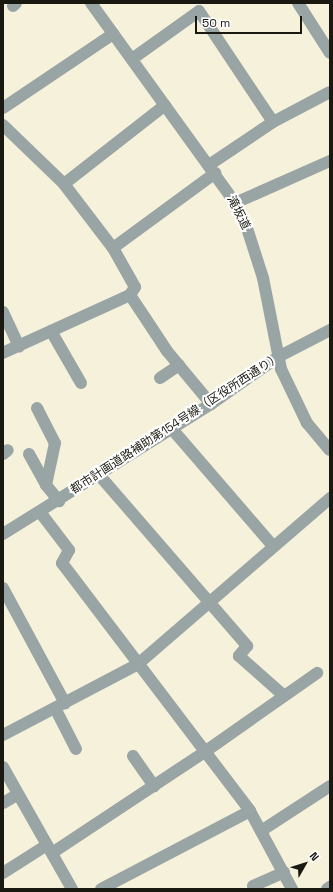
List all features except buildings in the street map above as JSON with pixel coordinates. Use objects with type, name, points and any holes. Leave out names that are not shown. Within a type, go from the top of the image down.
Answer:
[{"type":"street","name":"滝坂道","points":[[91,3],[212,169],[235,203],[246,225],[264,278],[281,369],[307,423],[330,450]]},
{"type":"street","points":[[298,3],[330,53]]},
{"type":"street","points":[[132,59],[199,11],[273,122]]},
{"type":"street","points":[[3,108],[113,34]]},
{"type":"street","points":[[112,248],[273,122],[330,92]]},
{"type":"street","points":[[64,184],[165,105]]},
{"type":"street","points":[[3,125],[64,184],[112,248],[135,287],[130,295],[3,353]]},
{"type":"street","points":[[235,203],[330,161]]},
{"type":"street","points":[[130,295],[179,365],[211,404]]},
{"type":"street","points":[[3,312],[19,347]]},
{"type":"street","name":"都市計画道路補助第154号線（区役所西通り）","points":[[5,530],[40,512],[100,476],[211,404],[278,357],[330,330]]},
{"type":"street","points":[[51,331],[81,383]]},
{"type":"street","points":[[160,378],[179,365]]},
{"type":"street","points":[[37,408],[55,443],[46,485]]},
{"type":"street","points":[[172,429],[273,546]]},
{"type":"street","points":[[29,454],[46,485],[59,501]]},
{"type":"street","points":[[100,476],[247,646],[239,656],[284,696]]},
{"type":"street","points":[[3,735],[138,664],[330,498]]},
{"type":"street","points":[[40,512],[69,550],[62,563],[250,811],[292,889]]},
{"type":"street","points":[[3,588],[60,706],[76,749]]},
{"type":"street","points":[[3,874],[50,849],[154,786],[317,673]]},
{"type":"street","points":[[132,756],[154,786]]},
{"type":"street","points":[[3,767],[72,889]]},
{"type":"street","points":[[261,831],[330,786]]},
{"type":"street","points":[[3,803],[18,795]]},
{"type":"street","points":[[101,889],[250,811]]},
{"type":"street","points":[[253,886],[284,872]]}]
